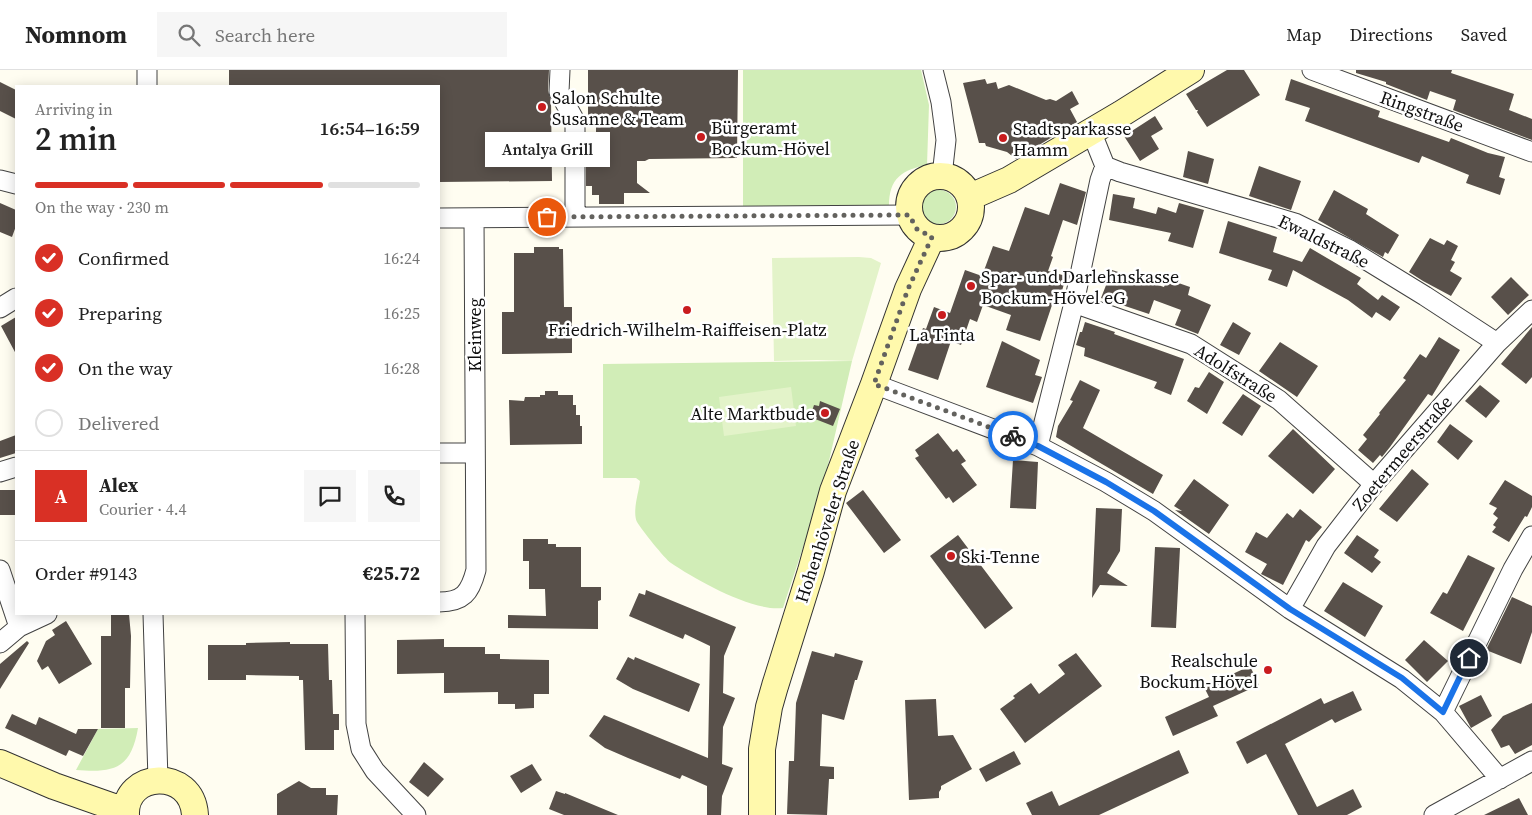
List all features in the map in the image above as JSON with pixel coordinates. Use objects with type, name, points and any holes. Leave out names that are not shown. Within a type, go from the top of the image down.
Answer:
[{"type":"street","points":[[147,70],[147,85]]},
{"type":"street","points":[[560,70],[559,92],[575,121],[575,217]]},
{"type":"street","points":[[933,70],[941,102],[946,140],[942,176]]},
{"type":"street","points":[[970,197],[1009,180],[1191,70]]},
{"type":"street","name":"Ringstraße","points":[[1312,70],[1532,152]]},
{"type":"street","points":[[1038,446],[1074,303],[1100,180],[1105,166],[1091,130]]},
{"type":"street","name":"Ewaldstraße","points":[[1105,166],[1295,223],[1350,250],[1497,343]]},
{"type":"street","points":[[932,176],[951,178],[959,182],[966,189],[970,197],[970,216],[966,225],[959,232],[951,236],[932,237],[917,229],[909,215],[908,205],[911,195],[923,180],[932,176]]},
{"type":"street","points":[[0,180],[15,184]]},
{"type":"street","points":[[440,218],[909,215]]},
{"type":"street","name":"Kleinweg","points":[[440,602],[453,602],[461,598],[470,587],[476,570],[474,218]]},
{"type":"street","name":"Hohenhöveler Straße","points":[[762,815],[762,756],[769,707],[833,492],[908,289],[932,237]]},
{"type":"street","points":[[0,308],[15,299]]},
{"type":"street","name":"Adolfstraße","points":[[1074,303],[1191,344],[1279,400],[1374,484]]},
{"type":"street","name":"Zoetermeerstraße","points":[[1290,609],[1326,546],[1374,484],[1497,343],[1532,310]]},
{"type":"street","points":[[874,384],[1038,446],[1106,482],[1154,511],[1290,609],[1402,678],[1443,712],[1500,779]]},
{"type":"street","points":[[440,453],[474,453]]},
{"type":"street","points":[[0,472],[15,467]]},
{"type":"street","points":[[1443,712],[1513,569],[1532,536]]},
{"type":"street","points":[[0,570],[19,627]]},
{"type":"street","points":[[0,643],[19,627],[45,615]]},
{"type":"street","points":[[153,615],[158,780]]},
{"type":"street","points":[[356,615],[356,724],[361,750],[375,771],[416,815]]},
{"type":"street","points":[[1434,815],[1532,761]]},
{"type":"street","points":[[0,763],[126,813],[131,796],[136,789],[143,784],[158,780],[168,781],[178,784],[191,798],[195,815]]},
{"type":"green space","points":[[743,70],[921,70],[929,105],[927,165],[904,173],[894,182],[891,188],[889,206],[743,209]]},
{"type":"green space","points":[[939,190],[951,195],[956,207],[951,219],[939,224],[927,219],[922,207],[927,195]]},
{"type":"green space","points":[[772,258],[871,258],[881,263],[852,361],[774,361]]},
{"type":"green space","points":[[852,361],[823,487],[783,608],[771,608],[741,600],[710,586],[671,563],[653,544],[637,522],[635,507],[640,481],[636,478],[603,478],[603,364]]},
{"type":"green space","points":[[791,387],[796,426],[724,436],[719,397]]},
{"type":"green space","points":[[138,728],[131,752],[119,766],[101,770],[76,770],[98,729]]},
{"type":"building","points":[[229,70],[549,70],[548,91],[551,100],[552,181],[440,182],[440,85],[229,85]]},
{"type":"building","name":"Bürgeramt Bockum-Hövel","points":[[588,70],[738,70],[737,158],[649,159],[637,161],[637,183],[650,193],[624,193],[624,204],[599,204],[599,195],[592,195],[592,186],[586,186],[586,152],[596,152],[596,123],[588,123]]},
{"type":"building","points":[[1227,70],[1244,70],[1260,95],[1207,127],[1197,112],[1198,110],[1196,110],[1186,94]]},
{"type":"building","points":[[1356,70],[1452,70],[1451,73],[1514,94],[1509,110],[1532,119],[1532,140],[1453,110],[1456,100],[1430,91],[1427,100],[1386,84],[1386,82],[1356,73]]},
{"type":"building","points":[[985,79],[987,84],[996,82],[998,89],[1009,85],[1046,100],[1056,101],[1072,91],[1079,104],[1070,109],[1077,122],[1016,159],[1007,152],[986,146],[985,143],[979,143],[963,83]]},
{"type":"building","points":[[1291,79],[1380,111],[1378,117],[1449,142],[1451,138],[1488,153],[1505,157],[1499,177],[1505,179],[1500,195],[1466,183],[1469,175],[1422,156],[1419,163],[1305,121],[1310,108],[1285,100]]},
{"type":"building","points":[[0,82],[15,90],[15,118],[0,111]]},
{"type":"building","points":[[1155,116],[1163,129],[1151,136],[1159,149],[1140,161],[1124,136]]},
{"type":"building","points":[[1188,151],[1214,159],[1208,184],[1183,177]]},
{"type":"building","points":[[1259,166],[1301,181],[1291,210],[1249,196]]},
{"type":"building","points":[[1060,183],[1086,192],[1077,225],[1063,220],[1051,256],[1053,257],[1048,271],[1066,276],[1062,291],[1057,290],[1040,341],[1006,330],[1011,315],[983,305],[977,322],[970,319],[961,345],[951,341],[938,380],[908,370],[923,328],[926,329],[934,307],[950,313],[965,270],[982,276],[993,246],[1009,251],[1025,207],[1049,215]]},
{"type":"building","points":[[1334,190],[1368,209],[1366,214],[1399,235],[1388,254],[1385,252],[1383,257],[1318,220]]},
{"type":"building","points":[[1113,194],[1135,198],[1133,208],[1156,214],[1158,207],[1176,213],[1179,203],[1204,210],[1193,248],[1168,241],[1171,233],[1109,220]]},
{"type":"building","points":[[0,203],[15,210],[15,229],[12,237],[0,232]]},
{"type":"building","points":[[1228,221],[1277,237],[1273,252],[1302,262],[1310,248],[1361,278],[1357,284],[1378,300],[1382,295],[1400,307],[1390,321],[1376,312],[1372,318],[1348,300],[1293,270],[1287,287],[1268,280],[1272,270],[1219,253]]},
{"type":"building","points":[[1430,238],[1444,245],[1447,240],[1458,246],[1451,260],[1455,262],[1450,271],[1462,278],[1451,296],[1409,272]]},
{"type":"building","points":[[534,247],[559,247],[559,249],[563,249],[564,307],[572,307],[572,353],[502,354],[502,312],[514,312],[514,253],[534,253]]},
{"type":"building","points":[[1112,270],[1164,287],[1167,279],[1190,287],[1188,295],[1211,305],[1198,334],[1175,325],[1181,310],[1154,300],[1149,314],[1101,298]]},
{"type":"building","points":[[1511,277],[1529,295],[1508,315],[1491,297]]},
{"type":"building","points":[[15,318],[15,352],[1,326]]},
{"type":"building","points":[[1085,322],[1184,359],[1171,395],[1154,388],[1157,382],[1084,356],[1085,348],[1076,345]]},
{"type":"building","points":[[1233,322],[1251,333],[1239,355],[1220,345]]},
{"type":"building","points":[[1532,327],[1532,377],[1526,384],[1501,364]]},
{"type":"building","points":[[1439,337],[1460,350],[1432,396],[1428,394],[1390,447],[1382,457],[1380,455],[1373,463],[1358,450],[1367,439],[1363,435],[1406,380],[1403,378],[1420,354],[1426,358]]},
{"type":"building","points":[[1002,341],[1040,360],[1035,375],[1042,377],[1033,403],[986,387]]},
{"type":"building","points":[[1280,342],[1318,366],[1297,397],[1259,371]]},
{"type":"building","points":[[1209,372],[1224,382],[1207,414],[1187,401],[1195,387],[1199,388]]},
{"type":"building","points":[[1080,380],[1100,390],[1083,428],[1163,475],[1153,494],[1056,437],[1058,426],[1073,401],[1070,400]]},
{"type":"building","points":[[1480,385],[1500,401],[1486,418],[1465,401]]},
{"type":"building","points":[[545,391],[558,391],[558,395],[573,395],[576,415],[580,415],[582,444],[510,445],[509,400],[524,401],[525,397],[540,397],[540,395],[545,395]]},
{"type":"building","points":[[1243,394],[1261,406],[1242,436],[1222,423]]},
{"type":"building","name":"Alte Marktbude","points":[[820,401],[840,409],[833,426],[810,417],[814,405],[819,406]]},
{"type":"building","points":[[1450,424],[1473,441],[1458,460],[1437,442]]},
{"type":"building","points":[[1293,429],[1335,469],[1313,494],[1268,456]]},
{"type":"building","points":[[938,433],[953,452],[957,449],[966,461],[961,464],[977,485],[953,503],[949,497],[946,499],[915,458],[919,456],[915,450]]},
{"type":"building","points":[[15,435],[15,453],[0,458],[0,441]]},
{"type":"building","points":[[1013,460],[1038,462],[1036,509],[1010,508]]},
{"type":"building","points":[[1412,469],[1429,484],[1397,522],[1379,509]]},
{"type":"building","points":[[1194,479],[1229,505],[1209,534],[1175,510],[1182,511],[1174,506]]},
{"type":"building","points":[[1505,480],[1532,496],[1532,507],[1527,517],[1525,516],[1509,542],[1492,532],[1496,527],[1493,525],[1498,518],[1493,514],[1497,508],[1489,504]]},
{"type":"building","points":[[0,490],[15,490],[15,515],[0,515]]},
{"type":"building","points":[[863,490],[901,540],[884,553],[846,503]]},
{"type":"building","points":[[1096,508],[1122,509],[1120,551],[1107,573],[1128,586],[1100,585],[1092,598]]},
{"type":"building","points":[[1300,509],[1322,527],[1309,542],[1306,540],[1283,585],[1261,574],[1267,564],[1245,552],[1256,532],[1267,538],[1287,513],[1293,518]]},
{"type":"building","points":[[958,535],[1013,608],[985,629],[930,556]]},
{"type":"building","points":[[1357,535],[1379,550],[1374,557],[1381,562],[1372,573],[1344,553]]},
{"type":"building","points":[[523,539],[548,539],[548,544],[556,544],[556,547],[581,547],[581,587],[601,587],[601,600],[598,601],[598,629],[508,628],[508,615],[546,616],[545,589],[529,589],[529,561],[523,561]]},
{"type":"building","points":[[1155,547],[1180,548],[1176,628],[1151,627]]},
{"type":"building","points":[[1468,555],[1495,568],[1463,631],[1430,613],[1443,592],[1447,594]]},
{"type":"building","points":[[1343,582],[1383,606],[1365,637],[1324,611]]},
{"type":"building","points":[[646,590],[736,627],[724,656],[723,693],[735,698],[723,727],[722,764],[733,768],[722,796],[721,815],[707,815],[707,786],[682,775],[680,779],[628,758],[605,748],[589,736],[604,715],[708,758],[710,646],[685,634],[683,639],[629,616],[639,593],[645,595]]},
{"type":"building","points":[[1512,597],[1532,606],[1532,632],[1521,664],[1486,650]]},
{"type":"building","points":[[111,615],[129,615],[131,636],[130,688],[125,688],[125,728],[101,728],[101,636],[111,636]]},
{"type":"building","points":[[66,621],[92,664],[59,684],[48,666],[42,670],[37,661],[46,641],[55,635],[52,630]]},
{"type":"building","points":[[444,639],[444,647],[485,647],[485,654],[500,654],[500,659],[549,660],[549,694],[534,694],[534,708],[515,709],[515,704],[498,704],[498,692],[444,693],[444,673],[397,674],[397,640]]},
{"type":"building","points":[[1424,640],[1448,661],[1427,682],[1405,660]]},
{"type":"building","points":[[27,641],[29,643],[0,689],[0,664]]},
{"type":"building","points":[[290,642],[290,644],[328,644],[329,680],[332,680],[333,714],[339,714],[339,730],[334,730],[334,750],[305,750],[303,680],[299,680],[299,676],[246,675],[246,680],[208,680],[208,645]]},
{"type":"building","points":[[812,651],[834,657],[835,653],[863,661],[857,680],[855,680],[844,720],[822,714],[820,766],[834,767],[834,779],[829,779],[827,815],[787,814],[789,761],[794,761],[796,703]]},
{"type":"building","points":[[1076,653],[1102,686],[1025,743],[1000,709],[1015,698],[1013,696],[1031,683],[1039,694],[1065,674],[1058,665]]},
{"type":"building","points":[[628,657],[634,660],[635,657],[700,684],[689,712],[633,689],[616,679]]},
{"type":"building","points":[[1250,666],[1259,685],[1213,706],[1218,716],[1173,736],[1165,717],[1209,697],[1204,687]]},
{"type":"building","points":[[1353,691],[1362,710],[1335,723],[1332,719],[1285,744],[1317,807],[1353,789],[1362,807],[1347,815],[1298,815],[1266,754],[1247,764],[1236,742],[1321,698],[1324,704]]},
{"type":"building","points":[[1481,695],[1492,716],[1471,728],[1459,706]]},
{"type":"building","points":[[936,699],[938,736],[953,735],[972,769],[941,786],[939,798],[909,800],[905,700]]},
{"type":"building","points":[[1532,703],[1532,745],[1515,754],[1509,745],[1501,748],[1491,730],[1503,716]]},
{"type":"building","points":[[12,714],[36,725],[39,717],[76,734],[78,729],[98,729],[83,756],[69,750],[66,756],[5,728]]},
{"type":"building","points":[[1179,750],[1189,773],[1099,815],[1032,815],[1026,803],[1052,791],[1059,806]]},
{"type":"building","points":[[1014,751],[1021,764],[986,782],[979,769]]},
{"type":"building","points":[[424,762],[444,779],[428,797],[409,782]]},
{"type":"building","points":[[532,764],[542,780],[521,793],[510,776]]},
{"type":"building","points":[[299,781],[311,788],[326,788],[326,795],[338,795],[337,815],[277,815],[277,794]]},
{"type":"building","points":[[556,791],[618,815],[564,815],[549,809]]},
{"type":"building","points":[[1519,798],[1528,815],[1484,815]]},
{"type":"way so far","points":[[547,217],[909,215],[917,229],[932,237],[908,289],[874,384],[1013,436]]},
{"type":"place","name":"Salon Schulte Susanne & Team","points":[[542,107]]},
{"type":"place","name":"Bürgeramt Bockum-Hövel","points":[[701,137]]},
{"type":"place","name":"Stadtsparkasse Hamm","points":[[1003,138]]},
{"type":"place","name":"Antalya Grill","points":[[547,217]]},
{"type":"place","name":"Spar- und Darlehnskasse Bockum-Hövel eG","points":[[971,286]]},
{"type":"place","name":"Friedrich-Wilhelm-Raiffeisen-Platz","points":[[687,310]]},
{"type":"place","name":"La Tinta","points":[[942,315]]},
{"type":"place","name":"Alte Marktbude","points":[[825,413]]},
{"type":"place","name":"Ski-Tenne","points":[[951,556]]},
{"type":"place","name":"Realschule Bockum-Hövel","points":[[1268,670]]},
{"type":"route","points":[[1013,436],[1038,446],[1106,482],[1154,511],[1290,609],[1402,678],[1443,712],[1469,658]]}]
